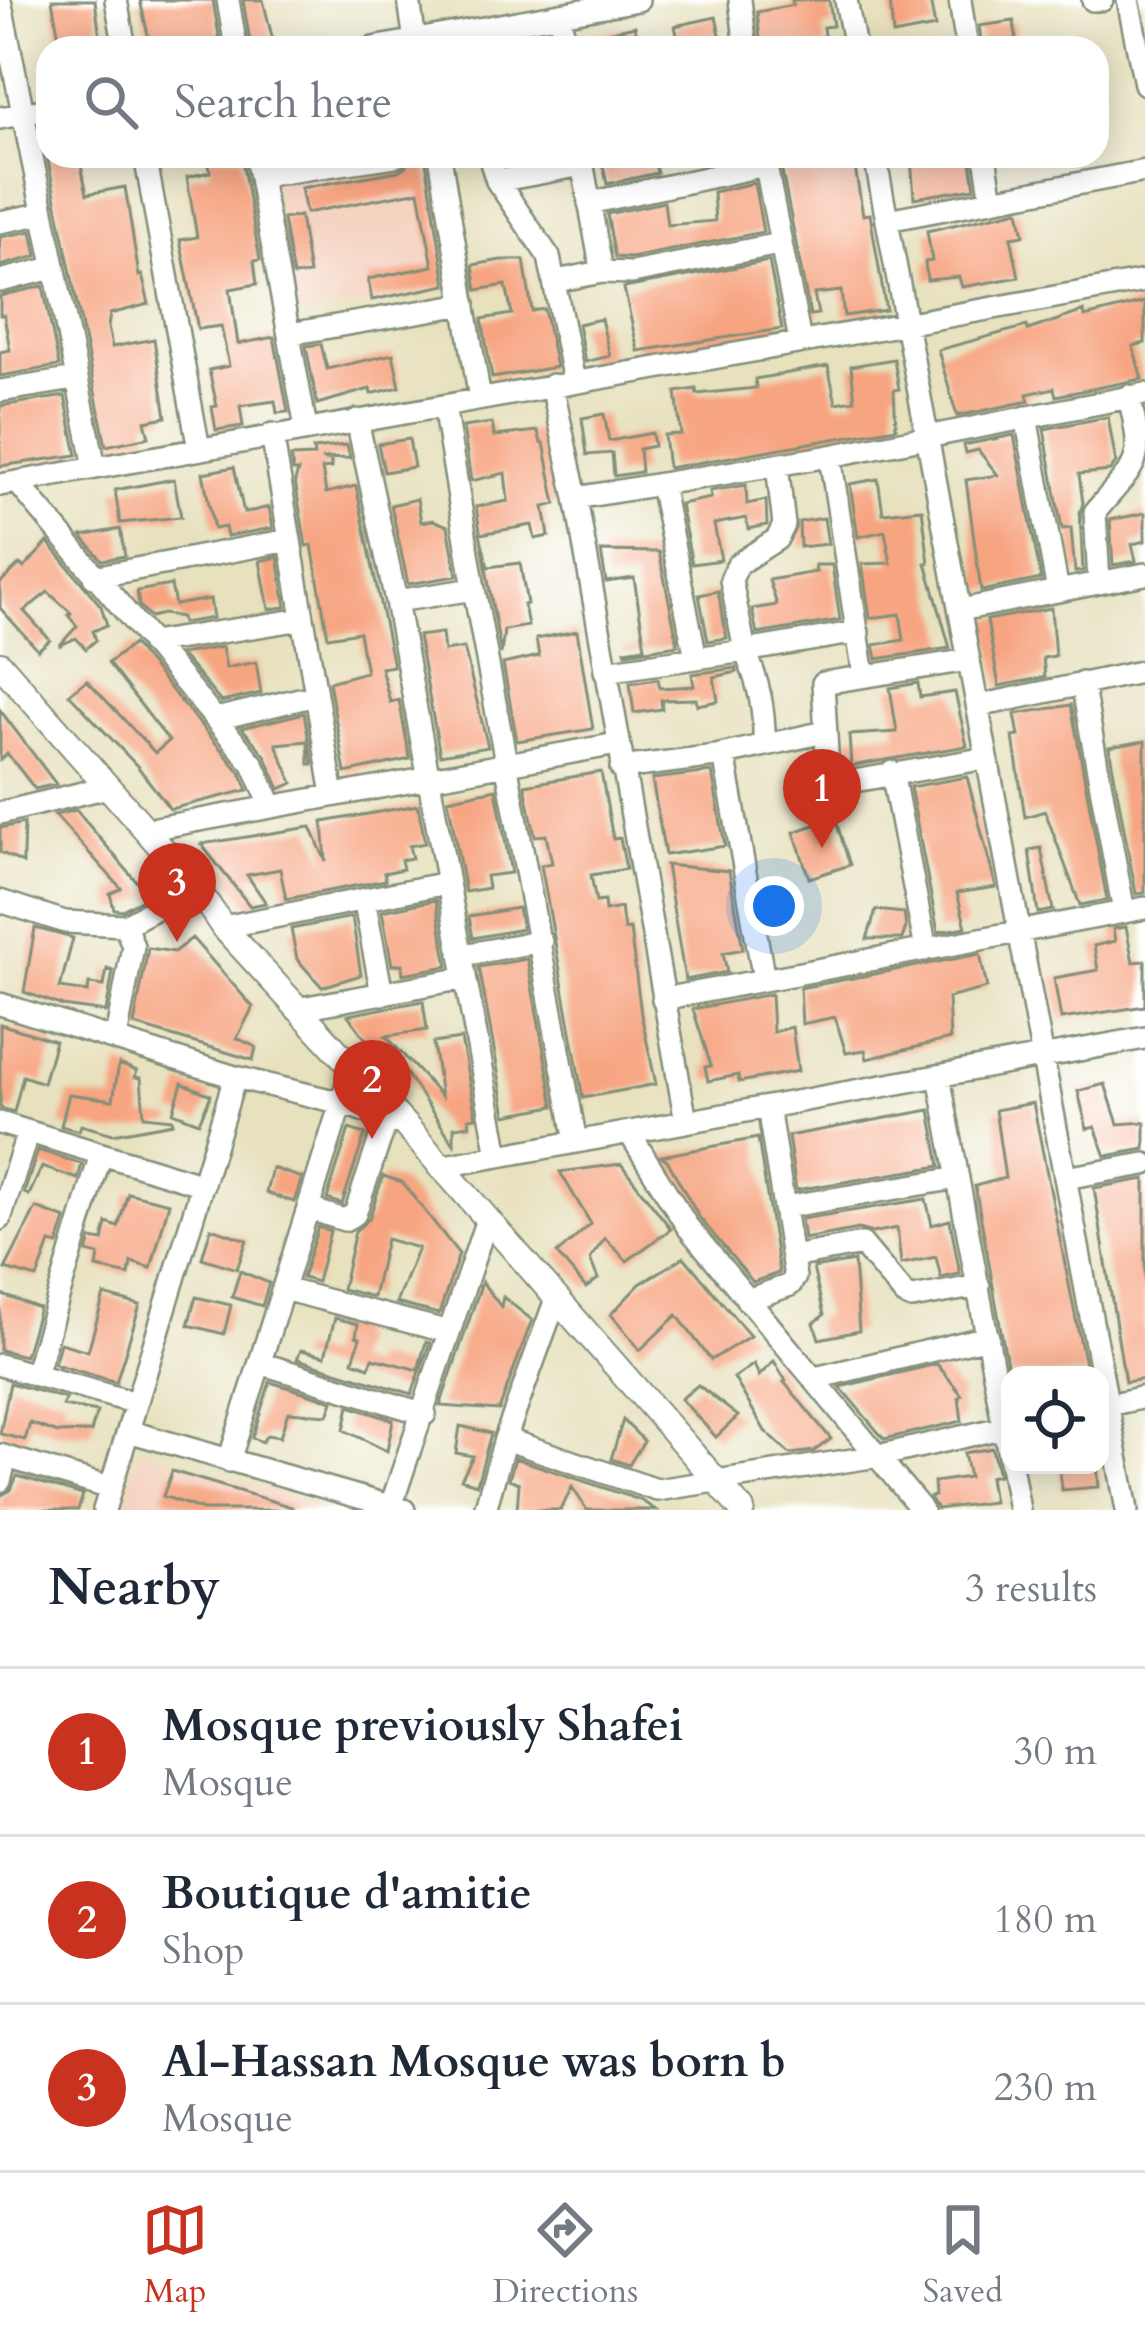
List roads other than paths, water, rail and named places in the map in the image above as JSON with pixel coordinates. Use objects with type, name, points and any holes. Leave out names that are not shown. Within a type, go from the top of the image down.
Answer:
[{"type":"street","points":[[116,0],[123,36]]},
{"type":"street","points":[[228,0],[234,36]]},
{"type":"street","points":[[409,0],[415,36]]},
{"type":"street","points":[[466,36],[511,12],[560,14],[638,0]]},
{"type":"street","points":[[740,0],[744,36]]},
{"type":"street","points":[[846,0],[853,36]]},
{"type":"street","points":[[960,0],[966,36]]},
{"type":"street","points":[[1128,0],[1145,84]]},
{"type":"street","points":[[1,10],[10,116],[41,214],[95,467]]},
{"type":"street","points":[[560,14],[563,36]]},
{"type":"street","points":[[147,168],[199,448]]},
{"type":"street","points":[[258,168],[307,428]]},
{"type":"street","points":[[442,168],[480,399]]},
{"type":"street","points":[[492,168],[549,257],[556,281],[576,498],[686,1122]]},
{"type":"street","points":[[497,181],[552,168]]},
{"type":"street","points":[[583,168],[602,272]]},
{"type":"street","points":[[589,203],[732,168]]},
{"type":"street","points":[[766,168],[800,341]]},
{"type":"street","points":[[877,168],[1099,1366]]},
{"type":"street","points":[[987,168],[992,200]]},
{"type":"street","points":[[887,220],[1145,172]]},
{"type":"street","points":[[0,222],[41,214]]},
{"type":"street","points":[[556,281],[602,272],[632,273],[779,244]]},
{"type":"street","points":[[0,281],[53,268]]},
{"type":"street","points":[[9,484],[1145,281]]},
{"type":"street","points":[[289,334],[465,304]]},
{"type":"street","points":[[0,391],[75,379]]},
{"type":"street","points":[[576,498],[830,456],[1137,395],[1140,443],[1135,467],[1095,512],[1099,583]]},
{"type":"street","points":[[444,406],[576,1142]]},
{"type":"street","points":[[1026,417],[1058,591]]},
{"type":"street","points":[[357,420],[396,601],[498,1155]]},
{"type":"street","points":[[272,434],[333,795]]},
{"type":"street","points":[[830,456],[864,676]]},
{"type":"street","points":[[764,745],[764,708],[755,669],[745,651],[731,580],[738,564],[777,538],[784,525],[777,465]]},
{"type":"street","points":[[9,484],[216,719],[261,775],[271,805]]},
{"type":"street","points":[[661,484],[696,658]]},
{"type":"street","points":[[94,577],[289,540]]},
{"type":"street","points":[[960,610],[1145,574]]},
{"type":"street","points":[[396,601],[474,589]]},
{"type":"street","points":[[151,643],[303,619]]},
{"type":"street","points":[[605,671],[858,632]]},
{"type":"street","points":[[969,660],[823,682],[833,780],[843,783],[987,758]]},
{"type":"street","points":[[0,664],[196,887],[223,927],[742,1510]]},
{"type":"street","points":[[978,706],[1145,671]]},
{"type":"street","points":[[663,999],[1134,910],[1082,683]]},
{"type":"street","points":[[216,719],[316,695]]},
{"type":"street","points":[[621,768],[724,754],[825,732]]},
{"type":"street","points":[[145,830],[617,744]]},
{"type":"street","points":[[724,754],[764,980]]},
{"type":"street","points":[[892,772],[926,950]]},
{"type":"street","points":[[0,813],[108,787]]},
{"type":"street","points":[[223,927],[447,883]]},
{"type":"street","points":[[0,901],[65,922],[125,925],[196,887]]},
{"type":"street","points":[[364,899],[382,994]]},
{"type":"street","points":[[116,1038],[133,946],[125,925]]},
{"type":"street","points":[[296,1009],[382,994],[541,941]]},
{"type":"street","points":[[0,1004],[396,1122]]},
{"type":"street","points":[[439,1166],[1145,1038]]},
{"type":"street","points":[[229,1461],[352,1067]]},
{"type":"street","points":[[939,1076],[1001,1399]]},
{"type":"street","points":[[0,1481],[3,1456],[107,1499],[235,1077]]},
{"type":"street","points":[[747,1300],[793,1284],[768,1107]]},
{"type":"street","points":[[310,1209],[344,1220],[355,1214],[396,1122]]},
{"type":"street","points":[[0,1123],[203,1185]]},
{"type":"street","points":[[0,1219],[28,1132]]},
{"type":"street","points":[[629,1132],[687,1226],[922,1510]]},
{"type":"street","points":[[35,1376],[100,1154]]},
{"type":"street","points":[[1066,1178],[1145,1164]]},
{"type":"street","points":[[784,1207],[958,1178]]},
{"type":"street","points":[[128,1431],[398,1508],[486,1222]]},
{"type":"street","points":[[792,1257],[862,1244],[912,1298],[979,1286]]},
{"type":"street","points":[[283,1289],[449,1332]]},
{"type":"street","points":[[485,1510],[505,1439],[556,1299]]},
{"type":"street","points":[[815,1378],[988,1337]]},
{"type":"street","points":[[260,1363],[425,1414]]},
{"type":"street","points":[[0,1365],[136,1403]]},
{"type":"street","points":[[1109,1408],[1145,1396]]},
{"type":"street","points":[[1109,1420],[1132,1500]]},
{"type":"street","points":[[505,1439],[647,1490],[878,1456],[1001,1428]]},
{"type":"street","points":[[1012,1474],[1019,1510]]},
{"type":"place","name":"Mosque previously Shafei","points":[[822,848]]},
{"type":"place","name":"Al-Hassan Mosque was born b","points":[[177,942]]},
{"type":"place","name":"Boutique d'amitie","points":[[372,1139]]}]
